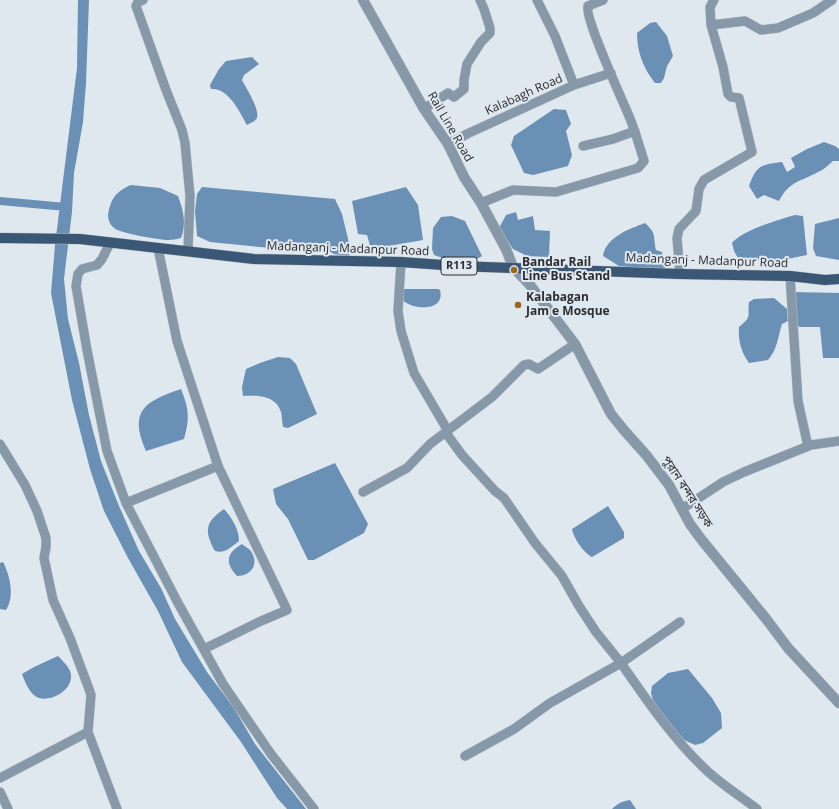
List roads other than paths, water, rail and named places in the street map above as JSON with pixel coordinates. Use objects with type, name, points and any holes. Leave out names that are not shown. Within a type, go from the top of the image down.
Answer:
[{"type":"main road","name":"Madanganj - Madanpur Road","points":[[0,238],[80,239],[188,250],[254,259],[401,262],[457,266],[680,274],[790,276],[825,280],[839,279]]},
{"type":"street","name":"Rail Line Road","points":[[363,0],[424,109],[448,144],[464,177],[481,203],[506,249],[513,267]]},
{"type":"street","points":[[424,109],[448,92],[454,97],[464,89],[467,64],[481,42],[490,33],[490,28],[480,0]]},
{"type":"street","points":[[537,0],[554,36],[574,85]]},
{"type":"street","points":[[481,203],[513,190],[556,192],[638,168],[644,162],[635,131],[600,48],[587,10],[588,6],[603,0]]},
{"type":"street","points":[[680,274],[677,238],[679,229],[696,211],[698,189],[704,180],[752,152],[739,98],[728,94],[723,67],[711,25],[710,7],[714,0]]},
{"type":"street","points":[[711,25],[745,21],[761,30],[778,28],[813,12],[832,0]]},
{"type":"street","points":[[141,1],[136,6],[182,130],[185,143],[190,196],[188,250]]},
{"type":"street","name":"Kalabagh Road","points":[[448,144],[574,85],[611,73]]},
{"type":"street","points":[[583,146],[613,139],[635,131]]},
{"type":"street","points":[[110,243],[102,259],[97,264],[82,269],[78,274],[76,286],[105,444],[126,503],[178,603],[224,684],[263,742],[314,809]]},
{"type":"street","points":[[158,248],[177,341],[218,466],[287,610],[204,649]]},
{"type":"street","points":[[401,262],[398,311],[401,332],[414,373],[447,432],[462,455],[495,491],[504,498],[535,543],[562,576],[578,606],[596,632],[621,663],[665,726],[705,769],[757,809]]},
{"type":"street","name":"পুরান বন্দর সড়ক","points":[[513,267],[530,285],[575,344],[611,414],[647,456],[669,485],[690,524],[701,539],[788,648],[839,703]]},
{"type":"street","points":[[790,276],[798,401],[807,442],[811,445]]},
{"type":"street","points":[[363,492],[407,468],[430,444],[492,397],[524,365],[529,364],[538,369],[575,344]]},
{"type":"street","points":[[682,509],[724,482],[744,472],[811,445],[839,441]]},
{"type":"street","points":[[0,444],[25,485],[40,518],[46,538],[44,558],[53,600],[70,638],[89,689],[88,732],[117,809]]},
{"type":"street","points":[[126,503],[218,466]]},
{"type":"street","points":[[465,756],[514,729],[550,703],[621,663],[680,622]]},
{"type":"street","points":[[0,778],[88,732]]},
{"type":"street","points":[[0,792],[8,809]]},
{"type":"water","points":[[78,0],[89,0],[86,83],[83,122],[74,173],[72,212],[64,279],[68,319],[79,363],[89,415],[101,461],[139,551],[161,588],[175,619],[207,672],[234,708],[255,744],[306,809],[287,809],[277,798],[241,742],[182,662],[158,611],[128,558],[104,511],[90,469],[72,400],[51,293],[55,245],[77,68]]},
{"type":"water","points":[[656,22],[667,36],[673,56],[667,66],[661,83],[655,83],[647,72],[637,40],[637,33],[650,23]]},
{"type":"water","points":[[252,57],[259,64],[244,75],[242,80],[255,104],[257,118],[247,125],[233,101],[223,92],[217,89],[211,89],[210,85],[219,69],[226,61]]},
{"type":"water","points":[[554,109],[566,110],[571,124],[566,131],[572,155],[568,166],[533,175],[524,173],[511,145],[514,136]]},
{"type":"water","points":[[824,142],[839,149],[839,161],[833,161],[822,170],[791,186],[783,194],[779,201],[764,195],[757,199],[749,186],[754,174],[760,167],[782,162],[787,172],[795,167],[791,158]]},
{"type":"water","points":[[131,185],[160,188],[178,196],[184,217],[184,227],[181,238],[168,240],[149,238],[123,232],[112,226],[108,215],[111,202],[118,193]]},
{"type":"water","points":[[202,187],[335,199],[342,214],[351,251],[349,256],[334,254],[323,248],[314,246],[280,249],[210,242],[197,236],[195,211],[197,194]]},
{"type":"water","points":[[406,187],[418,205],[423,240],[371,249],[367,235],[358,234],[352,201]]},
{"type":"water","points":[[516,212],[518,220],[533,216],[535,230],[550,231],[549,257],[527,256],[513,249],[499,228],[506,215]]},
{"type":"water","points":[[795,215],[803,216],[807,255],[777,261],[738,258],[732,243],[737,238],[761,226]]},
{"type":"water","points":[[452,216],[465,221],[482,256],[470,261],[458,262],[434,255],[432,249],[433,228],[441,217]]},
{"type":"water","points":[[839,218],[839,260],[816,256],[813,248],[815,224]]},
{"type":"water","points":[[645,223],[654,235],[656,250],[662,252],[666,268],[647,269],[619,266],[603,256],[605,249],[613,239],[625,231]]},
{"type":"water","points":[[403,289],[438,289],[440,290],[440,298],[437,303],[432,306],[418,307],[411,305],[402,299]]},
{"type":"water","points":[[793,292],[839,293],[839,358],[823,358],[820,327],[799,327],[793,314]]},
{"type":"water","points":[[774,298],[787,309],[788,321],[782,324],[775,348],[768,360],[749,363],[741,346],[739,327],[748,318],[749,302],[754,299]]},
{"type":"water","points":[[278,357],[290,358],[296,364],[317,414],[288,428],[283,427],[281,412],[279,406],[275,402],[260,396],[243,396],[242,387],[246,369]]},
{"type":"water","points":[[181,389],[186,402],[188,414],[184,439],[146,451],[139,426],[140,417],[143,410],[149,403],[158,398]]},
{"type":"water","points":[[335,463],[368,524],[364,533],[314,560],[308,560],[288,519],[276,504],[273,489]]},
{"type":"water","points":[[608,506],[624,532],[624,538],[592,557],[580,545],[572,529]]},
{"type":"water","points":[[224,509],[230,516],[238,532],[239,541],[228,549],[219,552],[215,551],[211,544],[208,527],[213,518]]},
{"type":"water","points":[[242,544],[250,550],[253,555],[254,564],[253,568],[247,574],[237,576],[230,567],[229,558],[233,551]]},
{"type":"water","points":[[3,562],[8,573],[11,593],[9,605],[6,610],[0,609],[0,563]]},
{"type":"water","points":[[58,656],[70,671],[71,678],[69,684],[65,690],[53,697],[47,699],[35,696],[29,689],[22,674]]},
{"type":"water","points":[[688,669],[712,698],[721,713],[722,728],[703,743],[695,745],[684,740],[661,714],[653,701],[651,693],[652,686],[668,673]]},
{"type":"water","points":[[630,800],[636,809],[612,809],[620,803]]},
{"type":"waterway","points":[[0,201],[66,207]]},
{"type":"place","name":"Bandar Rail Line Bus Stand","points":[[514,270]]},
{"type":"place","name":"Kalabagan Jam e Mosque","points":[[518,305]]}]
